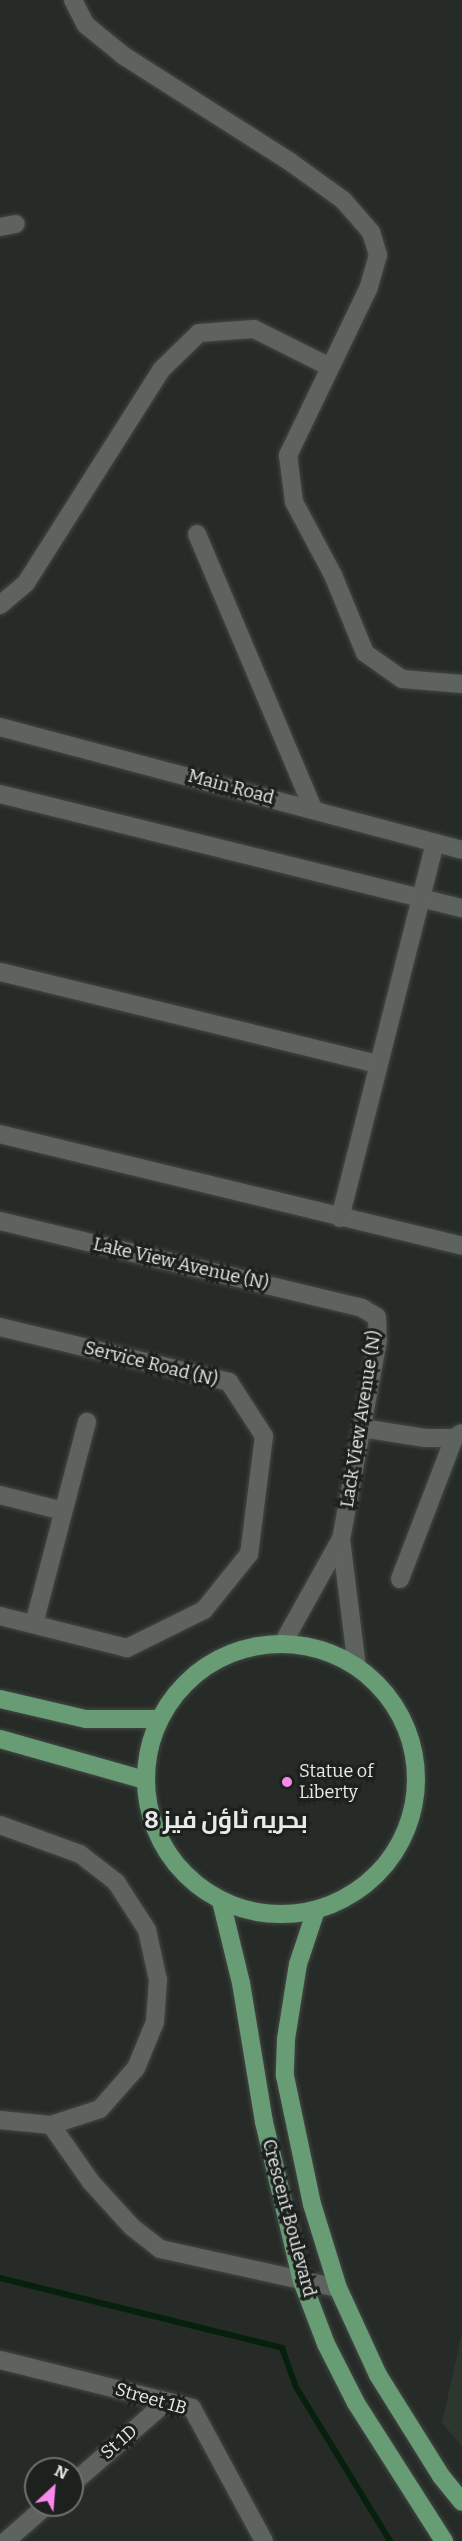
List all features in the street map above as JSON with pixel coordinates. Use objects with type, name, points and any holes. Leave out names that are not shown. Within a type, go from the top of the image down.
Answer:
[{"type":"main road","points":[[283,1643],[317,1649],[357,1667],[381,1688],[403,1722],[416,1771],[415,1802],[406,1831],[377,1873],[345,1898],[316,1910],[268,1914],[222,1900],[200,1888],[166,1851],[148,1805],[145,1780],[148,1749],[159,1719],[178,1691],[210,1663],[233,1652],[283,1643]]},
{"type":"main road","points":[[0,1699],[86,1719],[159,1719]]},
{"type":"main road","points":[[0,1739],[145,1780]]},
{"type":"main road","name":"Crescent Boulevard","points":[[222,1900],[241,1983],[264,2122],[302,2281],[326,2344],[356,2403],[444,2541]]},
{"type":"main road","name":"Crescent Boulevard","points":[[316,1910],[291,1997],[285,2076],[312,2204],[338,2288],[378,2375],[441,2476],[462,2502]]},
{"type":"street","points":[[74,0],[86,25],[124,56],[289,161],[342,200],[371,232],[378,255],[369,287],[328,366],[288,455],[294,502],[333,575],[365,653],[402,679],[462,684]]},
{"type":"street","points":[[0,605],[26,583],[162,370],[199,333],[254,329],[328,366]]},
{"type":"street","points":[[197,534],[313,809]]},
{"type":"street","name":"Main Road","points":[[0,727],[462,850]]},
{"type":"street","points":[[0,794],[462,908]]},
{"type":"street","points":[[340,1218],[419,897],[435,843]]},
{"type":"street","points":[[0,972],[378,1064]]},
{"type":"street","points":[[0,1134],[462,1246]]},
{"type":"street","name":"Lake View Avenue (N)","points":[[0,1221],[362,1308]]},
{"type":"street","name":"Lack View Avenue (N)","points":[[357,1667],[341,1539],[378,1340],[377,1317],[362,1308]]},
{"type":"street","name":"Service Road (N)","points":[[0,1327],[229,1382],[264,1436],[249,1554],[204,1610],[127,1648],[0,1616]]},
{"type":"street","points":[[34,1624],[87,1422]]},
{"type":"street","points":[[362,1428],[458,1436],[400,1579]]},
{"type":"street","points":[[0,1495],[63,1510]]},
{"type":"street","name":"Lack View Avenue (N)","points":[[283,1643],[341,1539]]},
{"type":"street","points":[[0,1825],[80,1854],[116,1882],[147,1930],[159,1980],[155,2022],[136,2068],[100,2109],[51,2125],[0,2120]]},
{"type":"street","points":[[51,2125],[91,2182],[132,2227],[160,2249],[338,2288]]},
{"type":"street","name":"Street 1B","points":[[0,2360],[192,2408],[264,2541]]},
{"type":"street","name":"St 1D","points":[[84,2474],[167,2401]]},
{"type":"street","points":[[5,2539],[32,2517]]},
{"type":"shaded area","points":[[462,2333],[462,2446],[442,2423]]},
{"type":"waterway","points":[[0,2278],[282,2348],[296,2387],[390,2541]]},
{"type":"place","name":"Statue of Liberty","points":[[287,1782]]},
{"type":"district","name":"بحریہ ٹاؤن فیز 8","points":[[226,1821]]}]
